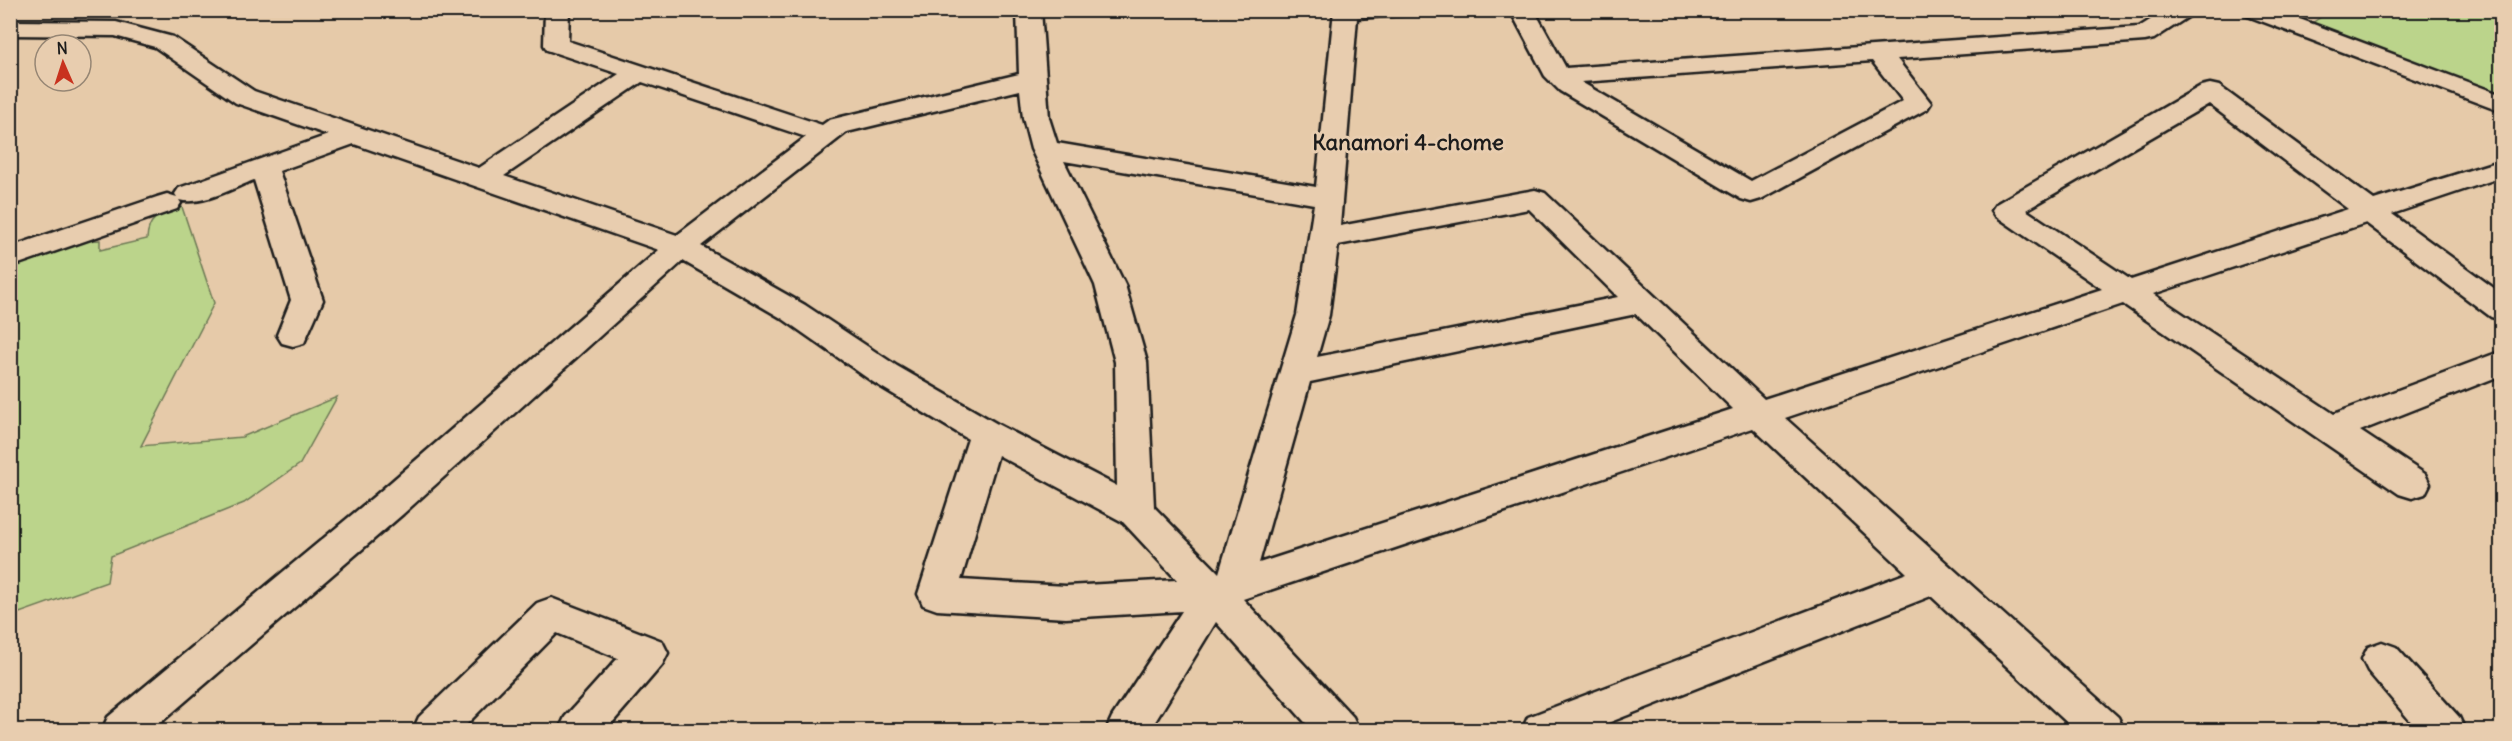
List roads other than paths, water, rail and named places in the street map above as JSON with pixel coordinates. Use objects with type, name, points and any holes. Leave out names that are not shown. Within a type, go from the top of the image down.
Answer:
[{"type":"street","points":[[557,10],[556,45],[826,135]]},
{"type":"street","points":[[1029,10],[1036,118],[1045,149],[1110,285],[1131,362],[1136,512]]},
{"type":"street","points":[[1127,730],[1224,589],[1296,373],[1313,315],[1325,238],[1346,10]]},
{"type":"street","points":[[1351,10],[1366,12],[1394,10]]},
{"type":"street","points":[[1522,10],[1558,76],[1569,86],[1751,194],[1918,103],[1880,54]]},
{"type":"street","points":[[1558,76],[2145,34],[2183,10]]},
{"type":"street","points":[[2253,10],[2502,104]]},
{"type":"street","points":[[10,28],[116,29],[164,42],[245,97],[484,177],[681,247],[794,312],[885,374],[987,434],[1136,512],[1224,589],[1338,730]]},
{"type":"street","points":[[484,177],[640,72]]},
{"type":"street","points":[[123,730],[390,504],[681,247],[838,126],[1032,79]]},
{"type":"street","points":[[2412,484],[2006,210],[2210,92],[2502,310]]},
{"type":"street","points":[[10,258],[356,134]]},
{"type":"street","points":[[1045,149],[1329,198]]},
{"type":"street","points":[[264,167],[307,300],[293,335]]},
{"type":"street","points":[[987,434],[937,594],[1066,602],[1224,589],[2502,168]]},
{"type":"street","points":[[1325,238],[1535,199],[1759,414],[2103,730]]},
{"type":"street","points":[[1296,373],[1642,302]]},
{"type":"street","points":[[2331,429],[2502,362]]},
{"type":"street","points":[[1543,730],[1938,577]]},
{"type":"street","points":[[434,730],[551,614],[648,653],[580,730]]},
{"type":"street","points":[[2382,659],[2444,730]]},
{"type":"district","name":"Kanamori 4-chome","points":[[1408,142]]}]
